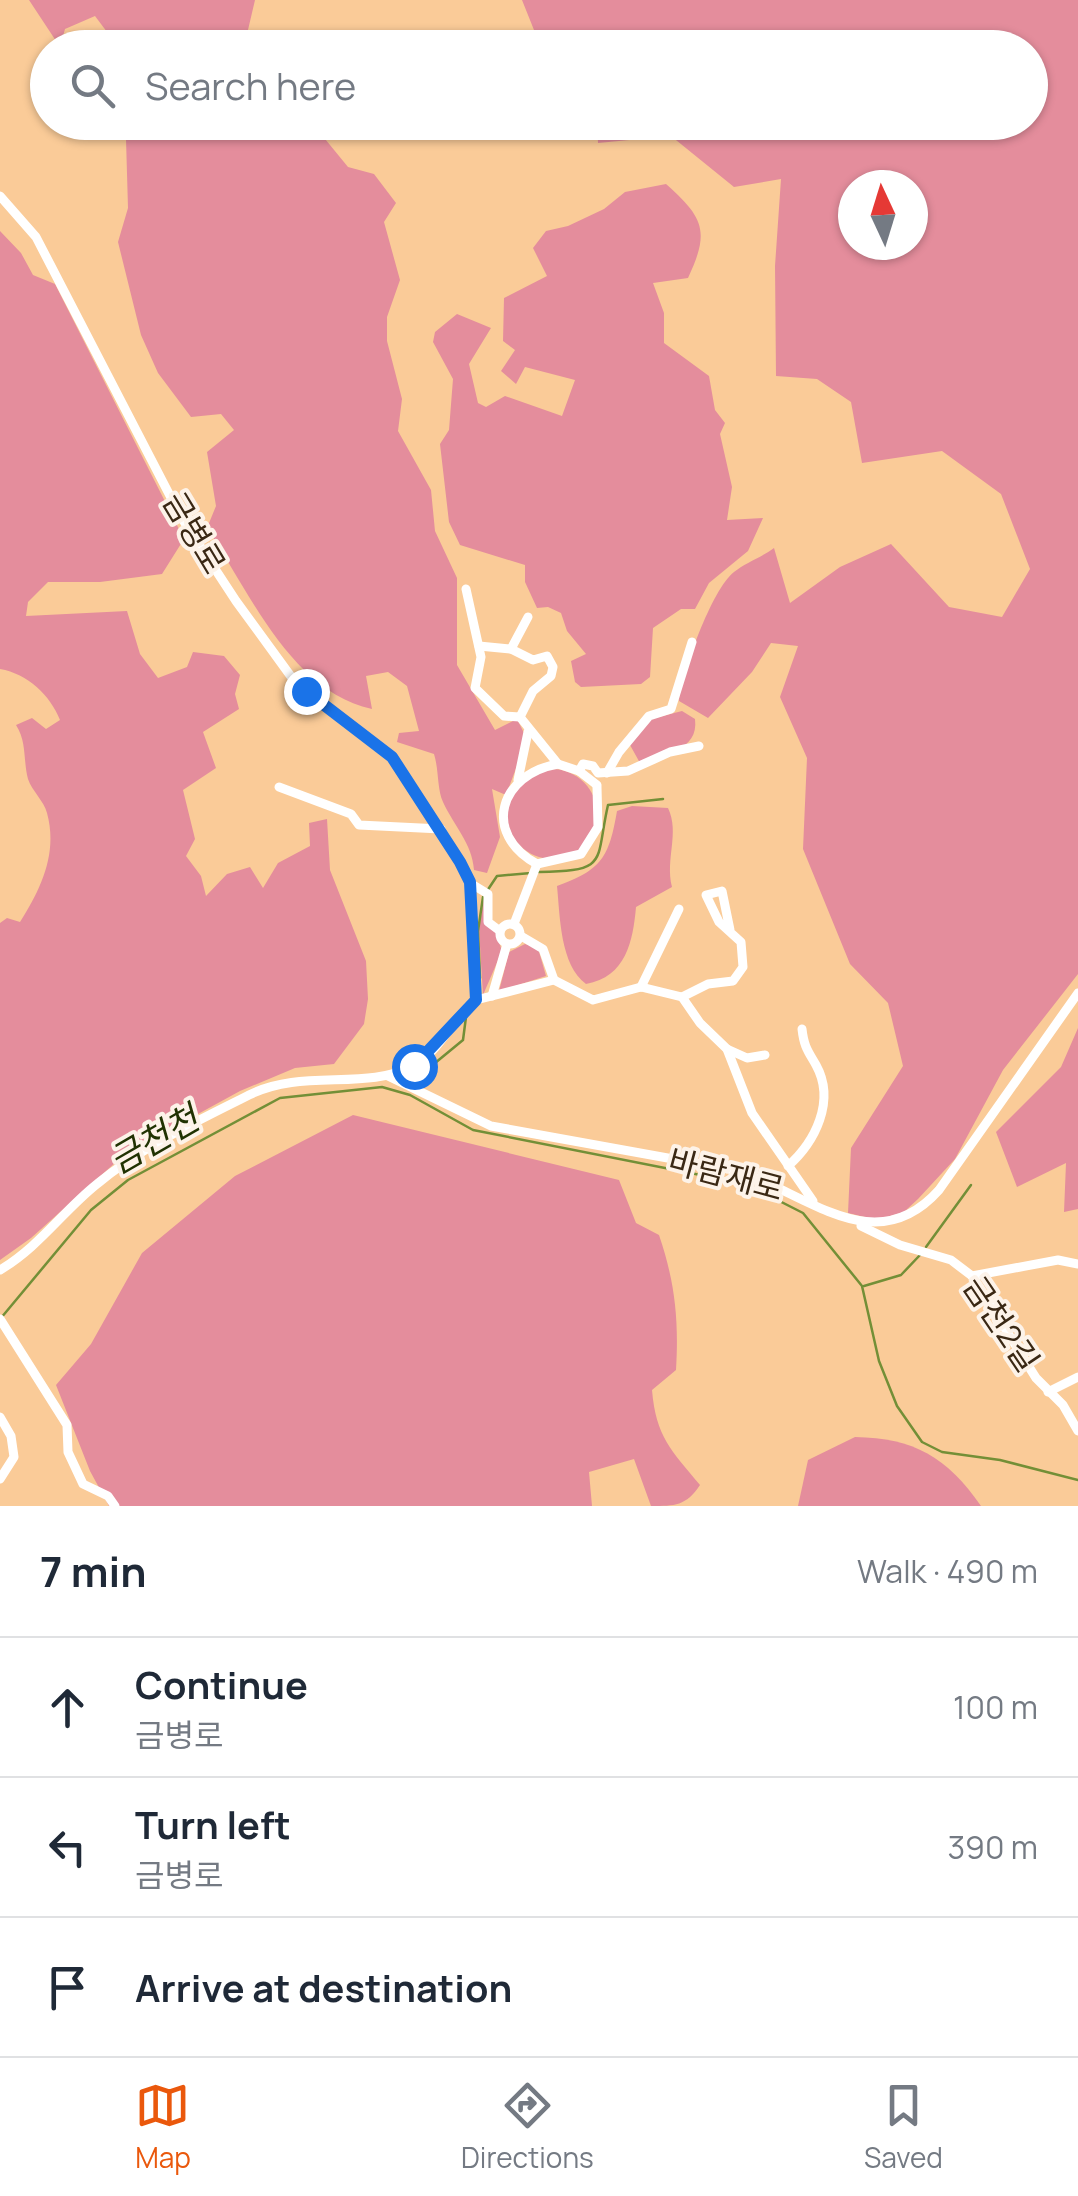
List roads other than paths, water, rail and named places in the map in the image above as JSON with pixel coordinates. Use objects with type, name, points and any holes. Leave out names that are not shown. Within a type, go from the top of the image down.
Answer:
[{"type":"street","name":"금병로","points":[[0,196],[36,237],[181,517],[236,601],[296,682],[392,757],[441,830],[470,882],[473,1002]]},
{"type":"street","points":[[466,589],[480,646],[475,688],[504,716],[520,717]]},
{"type":"street","points":[[510,650],[528,617]]},
{"type":"street","points":[[535,869],[573,858],[588,847],[598,827],[598,787],[603,773],[649,716],[672,709],[692,642]]},
{"type":"street","points":[[480,646],[510,650],[533,660],[547,656],[553,666],[552,676],[533,691],[520,717]]},
{"type":"street","points":[[520,717],[528,732],[558,764]]},
{"type":"street","points":[[528,732],[518,780],[506,806],[506,832],[514,848],[535,869]]},
{"type":"street","points":[[580,771],[583,764],[603,773],[628,771],[670,752],[700,746]]},
{"type":"street","points":[[518,780],[534,768],[558,764],[580,771],[598,787]]},
{"type":"street","points":[[279,787],[352,814],[362,824],[441,830]]},
{"type":"street","points":[[500,931],[514,924],[535,869]]},
{"type":"street","points":[[470,882],[486,892],[488,922],[500,931],[506,944],[492,996]]},
{"type":"street","points":[[641,987],[679,908]]},
{"type":"street","points":[[514,924],[521,936],[543,949],[554,980]]},
{"type":"street","points":[[682,997],[691,990],[738,978],[743,949],[730,930]]},
{"type":"street","points":[[506,944],[516,943],[521,936]]},
{"type":"street","points":[[0,1270],[46,1235],[98,1182],[252,1094],[319,1077],[388,1076],[422,1060],[473,1002],[554,980],[593,1000],[641,987],[682,997],[700,1023],[727,1050],[752,1113],[815,1204]]},
{"type":"street","name":"바람재로","points":[[388,1076],[491,1126],[734,1170],[765,1179],[849,1220],[886,1222],[913,1214],[931,1200],[1078,992]]},
{"type":"street","points":[[788,1166],[810,1142],[821,1117],[818,1068],[805,1052],[802,1030]]},
{"type":"street","points":[[727,1050],[755,1059],[765,1055]]},
{"type":"street","name":"금천2길","points":[[849,1220],[900,1245],[951,1260],[972,1276],[1078,1431]]},
{"type":"street","points":[[972,1276],[1058,1260],[1078,1264]]},
{"type":"street","points":[[1,1321],[67,1425],[68,1452],[83,1484],[108,1496],[114,1506]]},
{"type":"street","points":[[1048,1392],[1078,1376]]},
{"type":"street","points":[[0,1417],[11,1436],[14,1457],[0,1479]]},
{"type":"waterway","points":[[539,872],[589,865],[599,851],[608,805],[663,799]]},
{"type":"waterway","points":[[487,891],[497,876],[531,873]]},
{"type":"waterway","points":[[480,978],[478,931],[483,897]]},
{"type":"waterway","points":[[412,1082],[463,1040],[466,1017]]},
{"type":"waterway","name":"금천천","points":[[1,1318],[91,1210],[128,1180],[280,1098],[382,1087],[410,1095],[473,1130],[746,1184],[803,1213],[862,1286],[879,1361],[897,1406],[922,1442],[942,1452],[1000,1460],[1078,1480]]},
{"type":"waterway","points":[[926,1247],[971,1185]]},
{"type":"waterway","points":[[864,1286],[901,1275],[920,1255]]}]
